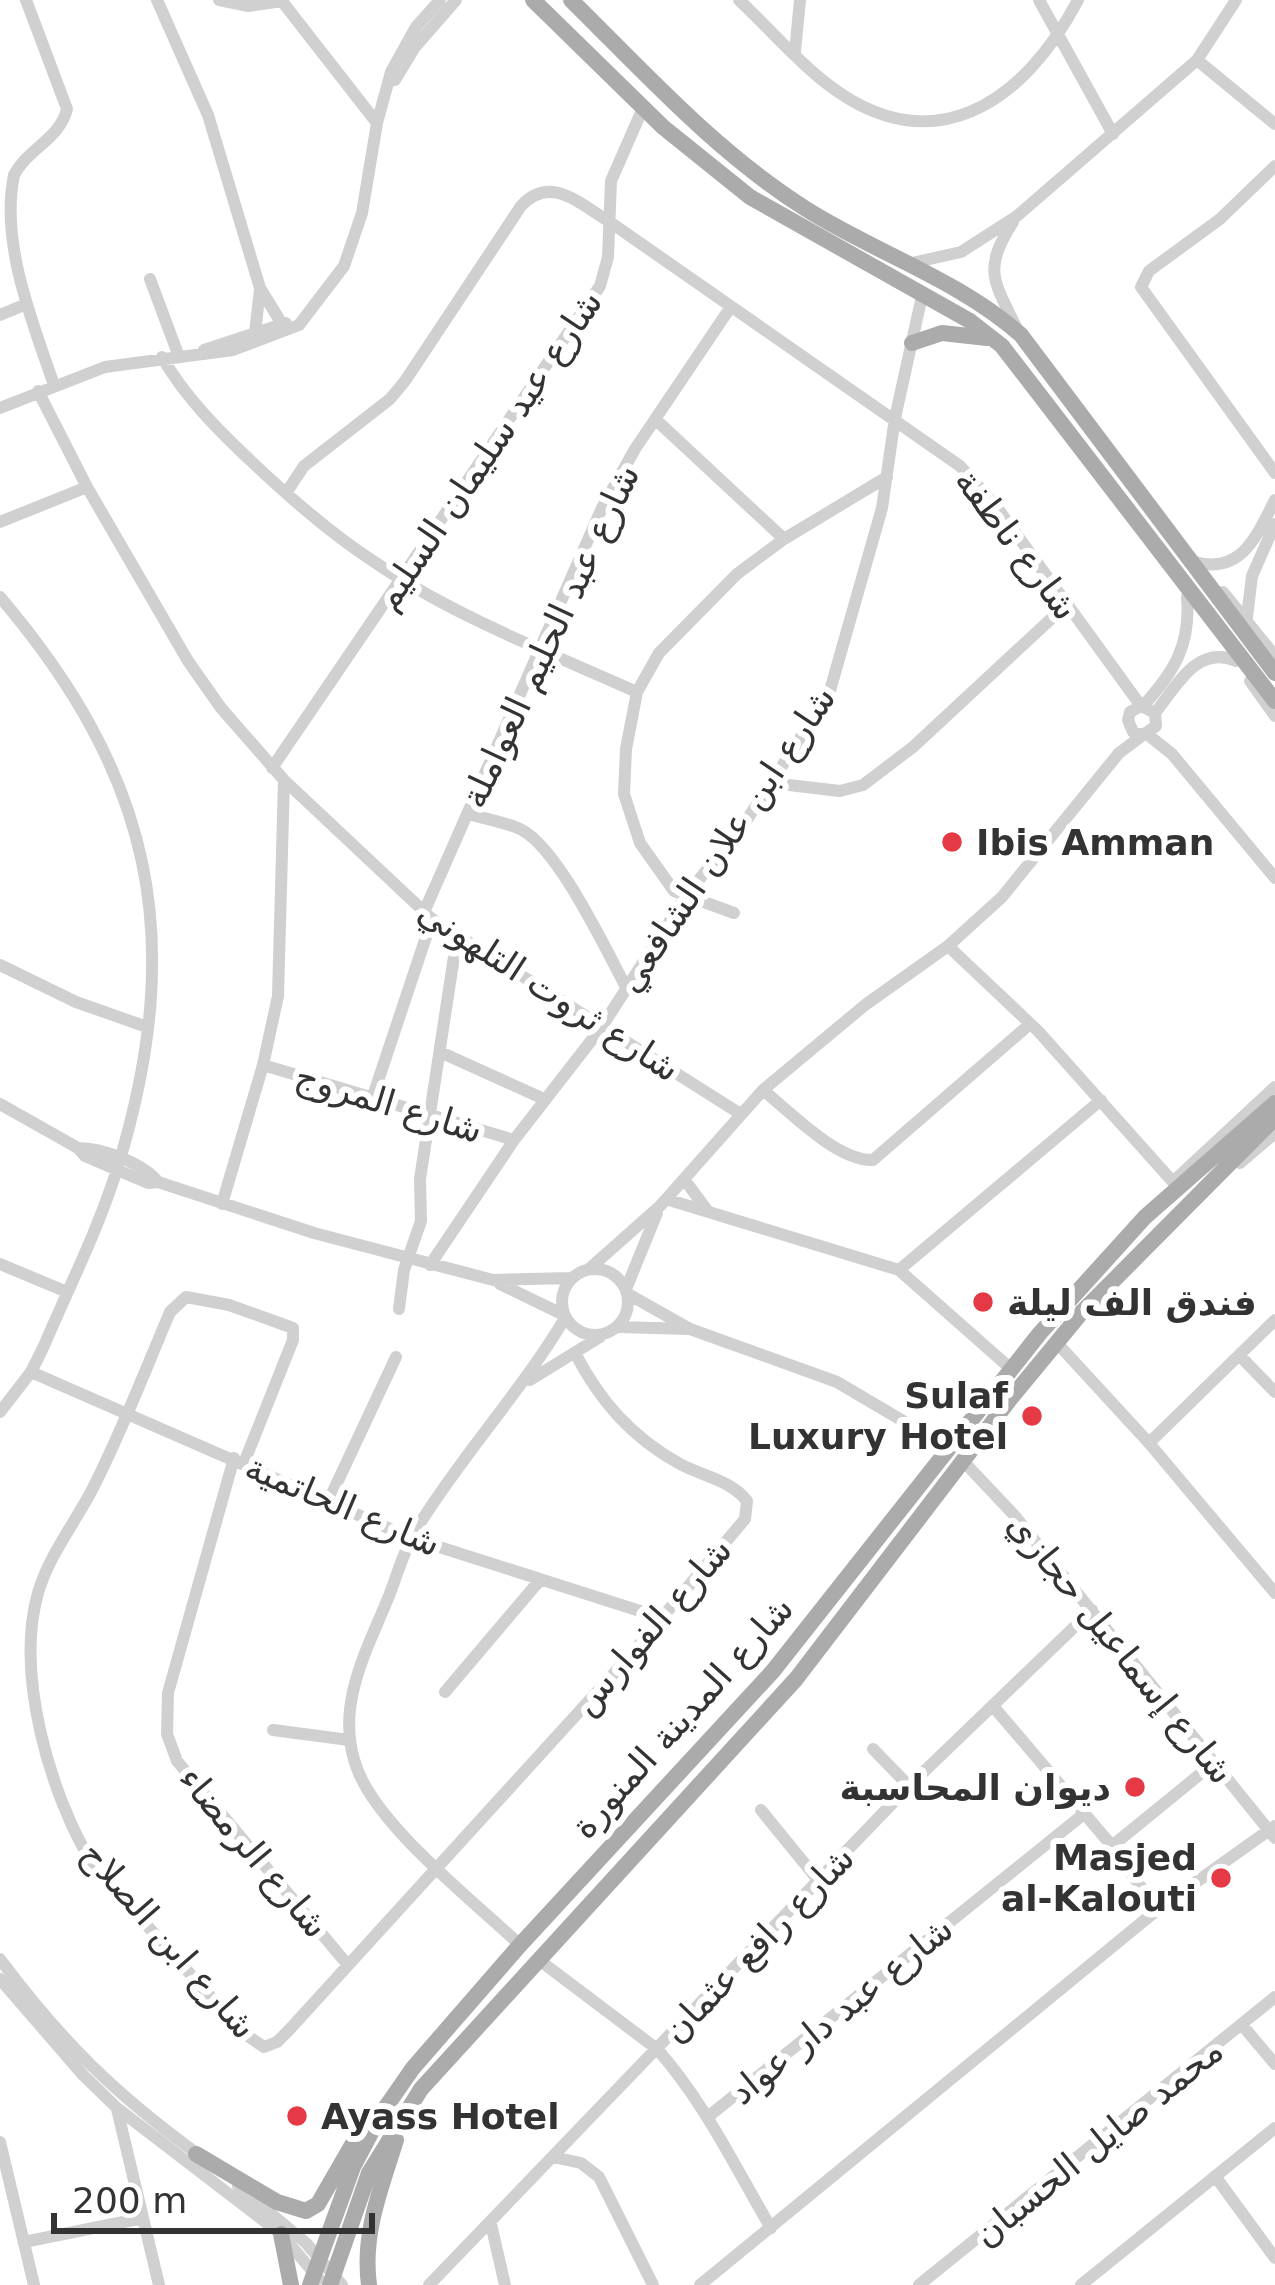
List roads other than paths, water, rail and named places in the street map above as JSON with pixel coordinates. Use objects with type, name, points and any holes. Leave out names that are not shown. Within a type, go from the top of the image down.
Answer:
[{"type":"main road","points":[[571,0],[732,157],[804,208],[980,303],[1021,335],[1275,673]]},
{"type":"main road","points":[[534,2],[643,108],[750,197],[995,339],[1275,701]]},
{"type":"main road","points":[[912,344],[942,333],[995,339]]},
{"type":"main road","name":"شارع المدينة المنورة","points":[[326,2285],[381,2114],[413,2068],[773,1671],[1010,1368],[1145,1216],[1275,1103]]},
{"type":"main road","name":"شارع المدينة المنورة","points":[[310,2285],[361,2170],[441,2066],[796,1679],[1057,1343],[1275,1118]]},
{"type":"main road","points":[[369,2285],[372,2215],[404,2113]]},
{"type":"main road","points":[[196,2154],[277,2202],[306,2211],[318,2204],[367,2119],[381,2114]]},
{"type":"main road","points":[[281,2234],[291,2285]]},
{"type":"street","points":[[26,0],[64,94],[65,118],[20,165],[4,204],[2,232],[54,385]]},
{"type":"street","points":[[157,0],[208,115],[260,288],[282,324]]},
{"type":"street","points":[[220,0],[249,6],[281,1],[377,123]]},
{"type":"street","points":[[202,351],[214,353],[287,332],[333,284],[354,240],[377,123],[401,51],[440,0]]},
{"type":"street","points":[[385,95],[415,47],[456,0]]},
{"type":"street","points":[[739,0],[825,82],[864,107],[909,121],[937,122],[954,120],[998,98],[1057,38],[1078,0]]},
{"type":"street","points":[[795,52],[800,0]]},
{"type":"street","points":[[1039,0],[1113,134]]},
{"type":"street","points":[[905,264],[961,252],[1016,216],[1197,60],[1236,0]]},
{"type":"street","points":[[1197,60],[1275,124]]},
{"type":"street","name":"شارع عيد سليمان السليم","points":[[272,768],[600,286],[608,256],[614,168],[643,108]]},
{"type":"street","points":[[1275,166],[1220,219],[1149,271],[1141,287],[1275,473]]},
{"type":"street","name":"شارع ناطفة","points":[[286,493],[304,466],[390,399],[466,284],[534,192],[544,190],[563,195],[607,220],[928,440],[980,486],[1142,714]]},
{"type":"street","points":[[1016,216],[993,256],[992,275],[1021,335]]},
{"type":"street","points":[[150,279],[170,356],[195,403],[286,493],[402,579],[637,692]]},
{"type":"street","points":[[255,333],[260,288]]},
{"type":"street","name":"شارع ابن علان الشافعي","points":[[430,1264],[514,1140],[601,1028],[686,896],[772,783],[829,694],[874,539],[922,296]]},
{"type":"street","points":[[0,315],[24,305]]},
{"type":"street","name":"شارع عبد الحليم العواملة","points":[[372,1099],[428,916],[602,508],[655,418],[730,308]]},
{"type":"street","points":[[0,408],[104,367],[202,351],[306,316]]},
{"type":"street","name":"شارع ثروت التلهوني","points":[[38,391],[188,661],[272,768],[428,916],[740,1113]]},
{"type":"street","points":[[655,418],[784,539]]},
{"type":"street","points":[[734,913],[686,896],[666,883],[630,820],[625,773],[637,692],[659,653],[700,608],[784,539],[887,477]]},
{"type":"street","points":[[0,522],[88,487]]},
{"type":"street","points":[[1200,569],[1238,558],[1275,500]]},
{"type":"street","points":[[1247,618],[1252,575],[1275,524]]},
{"type":"street","points":[[1200,569],[1247,618],[1275,656]]},
{"type":"street","points":[[493,1280],[571,1278],[589,1269],[663,1202],[763,1090],[865,1005],[948,946],[1019,878],[1119,753],[1184,650],[1189,624],[1180,576]]},
{"type":"street","points":[[0,597],[71,688],[100,742],[141,848],[154,940],[148,1028],[118,1165],[31,1372],[0,1412]]},
{"type":"street","points":[[1187,597],[1275,716]]},
{"type":"street","points":[[772,783],[840,790],[863,785],[913,747],[1066,605]]},
{"type":"street","points":[[1172,754],[1145,734],[1133,732],[1142,714],[1202,658],[1217,655],[1236,661]]},
{"type":"street","points":[[1142,714],[1145,734]]},
{"type":"street","points":[[1142,714],[1275,878]]},
{"type":"street","points":[[1119,753],[1145,734]]},
{"type":"street","name":"شارع المروج","points":[[284,780],[280,973],[262,1065],[514,1140]]},
{"type":"street","points":[[468,814],[508,825],[535,839],[561,874],[626,987]]},
{"type":"street","points":[[399,1309],[407,1259],[422,1221],[420,1180],[457,937]]},
{"type":"street","points":[[948,946],[1030,1024],[1173,1182]]},
{"type":"street","points":[[0,965],[76,1002],[148,1028]]},
{"type":"street","points":[[763,1090],[842,1152],[873,1160],[1030,1024]]},
{"type":"street","points":[[440,1052],[544,1099]]},
{"type":"street","points":[[222,1204],[262,1065]]},
{"type":"street","name":"شارع المدينة المنورة","points":[[1145,1216],[1173,1182],[1275,1087]]},
{"type":"street","points":[[899,1270],[1101,1100]]},
{"type":"street","points":[[0,1104],[148,1184],[158,1183],[407,1259],[493,1280],[564,1316],[574,1329],[588,1336],[603,1335]]},
{"type":"street","name":"شارع المدينة المنورة","points":[[1170,1222],[1275,1132]]},
{"type":"street","points":[[684,1179],[708,1211]]},
{"type":"street","points":[[663,1202],[708,1211],[899,1270],[1010,1368]]},
{"type":"street","points":[[619,1327],[629,1306],[627,1291],[663,1202]]},
{"type":"street","points":[[0,1264],[67,1292]]},
{"type":"street","points":[[589,1269],[617,1276],[627,1291],[690,1329],[837,1382],[947,1447]]},
{"type":"street","points":[[520,1945],[370,1795],[358,1774],[348,1716],[358,1672],[411,1538],[524,1384],[564,1316],[562,1296],[571,1278]]},
{"type":"street","name":"شارع ابن الصلاح","points":[[239,1461],[295,1333],[287,1323],[195,1295],[182,1298],[170,1312],[79,1515],[44,1574],[35,1607],[39,1724],[73,1827],[93,1865],[242,2032],[264,2047],[277,2042],[436,1865]]},
{"type":"street","points":[[1149,1444],[1275,1320]]},
{"type":"street","points":[[524,1384],[619,1327],[690,1329]]},
{"type":"street","points":[[1057,1343],[1275,1593]]},
{"type":"street","name":"شارع الفوارس","points":[[436,1865],[662,1618],[745,1519],[747,1501],[732,1487],[681,1465],[615,1417],[575,1352]]},
{"type":"street","points":[[1239,1355],[1275,1392]]},
{"type":"street","points":[[328,1500],[396,1357]]},
{"type":"street","name":"شارع الحاتمية","points":[[31,1372],[411,1538],[662,1618]]},
{"type":"street","name":"شارع الرمضاء","points":[[239,1461],[168,1693],[167,1734],[177,1761],[347,1964]]},
{"type":"street","name":"شارع إسماعيل حجازي","points":[[964,1462],[1014,1515],[1273,1831]]},
{"type":"street","points":[[445,1691],[540,1580]]},
{"type":"street","name":"شارع رافع عثمان","points":[[429,2285],[909,1786],[1092,1610]]},
{"type":"street","points":[[993,1706],[1112,1846],[1156,1910]]},
{"type":"street","points":[[273,1730],[349,1740]]},
{"type":"street","points":[[873,1749],[909,1786]]},
{"type":"street","points":[[1112,1846],[1215,1762]]},
{"type":"street","points":[[761,1810],[818,1880]]},
{"type":"street","name":"شارع عبد دار عواد","points":[[709,2116],[1085,1813]]},
{"type":"street","points":[[700,2285],[1156,1910],[1273,1831]]},
{"type":"street","points":[[0,1959],[50,2023],[108,2085],[196,2154],[342,2285]]},
{"type":"street","points":[[539,1960],[657,2049],[709,2116],[771,2228]]},
{"type":"street","points":[[0,1979],[117,2108],[303,2250],[326,2285]]},
{"type":"street","name":"محمد صايل الحسبان","points":[[919,2285],[1275,1997]]},
{"type":"street","points":[[1242,2025],[1275,2064]]},
{"type":"street","points":[[117,2108],[159,2285]]},
{"type":"street","points":[[1081,2285],[1275,2128]]},
{"type":"street","points":[[0,2142],[34,2285]]},
{"type":"street","points":[[553,2157],[581,2163],[599,2176],[653,2285]]},
{"type":"street","points":[[1215,2176],[1275,2258]]},
{"type":"street","points":[[24,2242],[142,2218]]},
{"type":"street","points":[[491,2224],[505,2285]]},
{"type":"place","name":"Ibis Amman","points":[[952,842]]},
{"type":"place","name":"فندق الف ليلة","points":[[983,1302]]},
{"type":"place","name":"Sulaf Luxury Hotel","points":[[1032,1416]]},
{"type":"place","name":"ديوان المحاسبة","points":[[1135,1787]]},
{"type":"place","name":"Masjed al-Kalouti","points":[[1221,1878]]},
{"type":"place","name":"Ayass Hotel","points":[[297,2116]]}]
